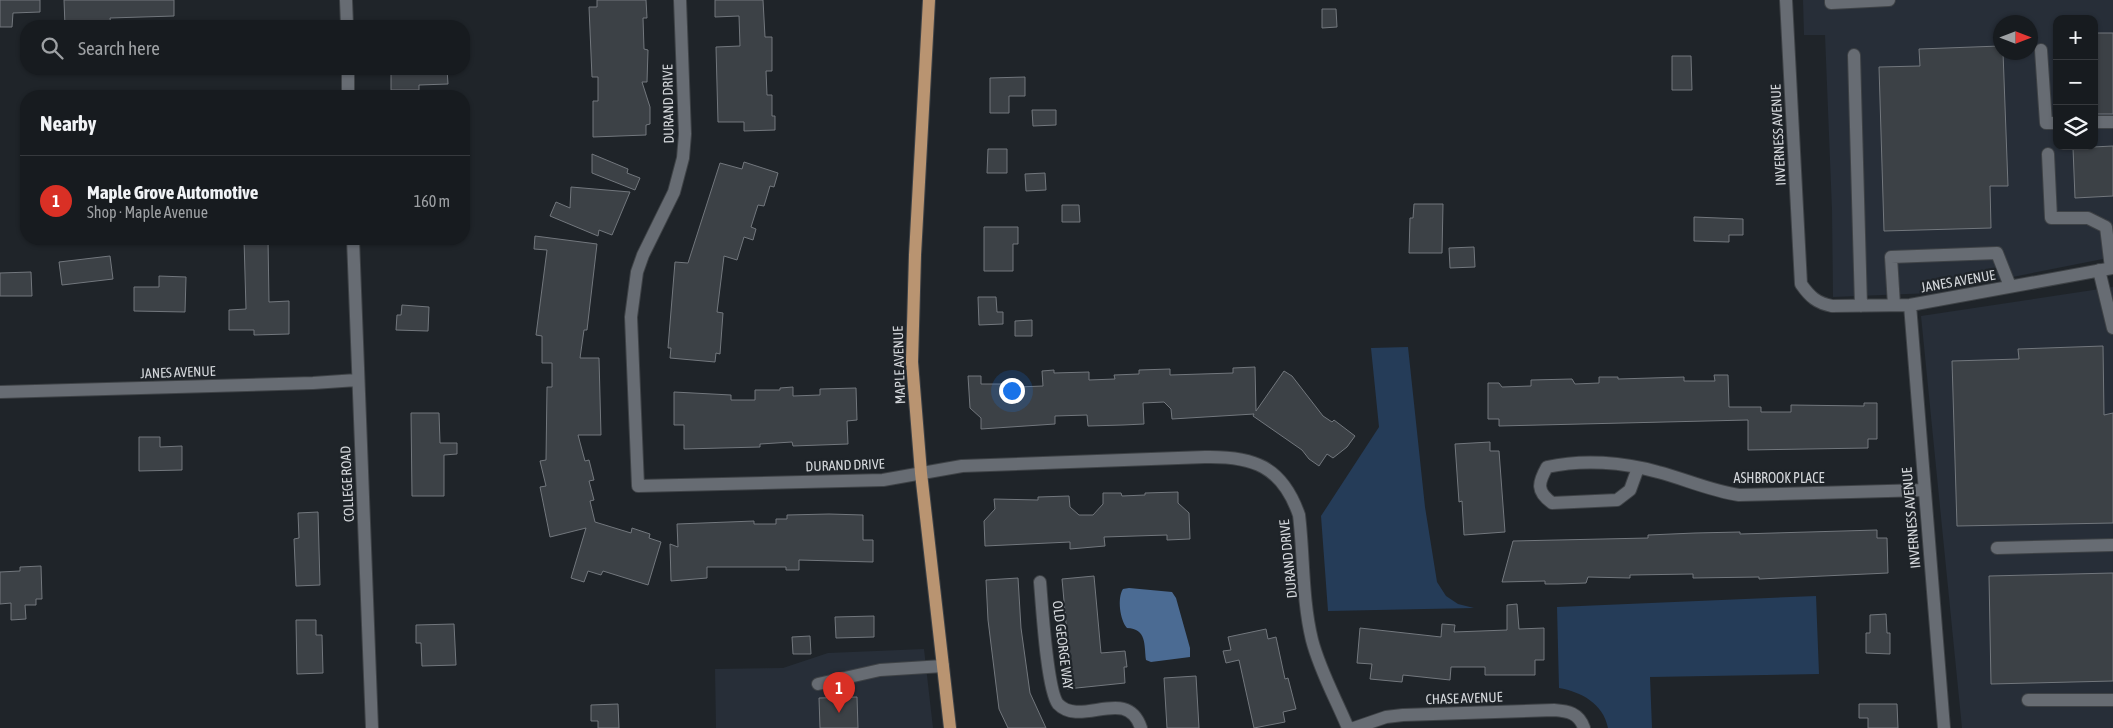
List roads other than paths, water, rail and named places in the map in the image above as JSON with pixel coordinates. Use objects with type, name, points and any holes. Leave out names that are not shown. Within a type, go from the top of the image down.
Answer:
[{"type":"main road","name":"MAPLE AVENUE","points":[[929,0],[912,318],[913,386],[950,728]]},
{"type":"street","points":[[346,0],[346,20]]},
{"type":"street","name":"DURAND DRIVE","points":[[680,0],[685,134],[683,158],[674,192],[643,255],[633,290],[631,317],[638,486],[883,480],[962,466],[1205,457],[1241,458],[1264,467],[1283,483],[1295,503],[1299,514],[1308,618],[1312,641],[1325,677],[1348,728]]},
{"type":"street","name":"INVERNESS AVENUE","points":[[1786,0],[1801,284],[1810,296]]},
{"type":"street","points":[[1831,0],[1831,3],[1889,0]]},
{"type":"street","points":[[2041,50],[2046,123],[2053,123]]},
{"type":"street","points":[[1854,55],[1861,306]]},
{"type":"street","points":[[348,75],[348,90]]},
{"type":"street","points":[[2098,122],[2113,122]]},
{"type":"street","points":[[2048,154],[2051,218],[2088,218],[2106,227],[2107,269],[2113,328]]},
{"type":"street","name":"COLLEGE ROAD","points":[[353,245],[372,728]]},
{"type":"street","points":[[1894,305],[1891,258],[1997,252],[2010,286]]},
{"type":"street","name":"JANES AVENUE","points":[[1810,296],[1820,304],[1826,305],[1910,305],[2107,269]]},
{"type":"street","name":"INVERNESS AVENUE","points":[[1910,305],[1944,728]]},
{"type":"street","name":"JANES AVENUE","points":[[0,392],[303,384],[357,380]]},
{"type":"street","name":"ASHBROOK PLACE","points":[[1638,468],[1630,490],[1617,500],[1552,503],[1544,497],[1540,487],[1541,478],[1547,467],[1559,464],[1598,463],[1638,468],[1656,471],[1714,490],[1739,495],[1924,490]]},
{"type":"street","points":[[1997,548],[2113,545]]},
{"type":"street","name":"OLD GEORGE WAY","points":[[1040,582],[1050,679],[1053,696],[1058,705],[1065,710],[1079,714],[1115,709],[1129,710],[1138,718],[1141,728]]},
{"type":"street","points":[[818,684],[880,670],[943,666]]},
{"type":"street","points":[[2028,700],[2113,700]]},
{"type":"street","name":"CHASE AVENUE","points":[[1354,728],[1386,717],[1403,715],[1554,710],[1566,710],[1576,715],[1584,728]]},
{"type":"place","name":"Maple Grove Automotive","points":[[839,713]]}]
